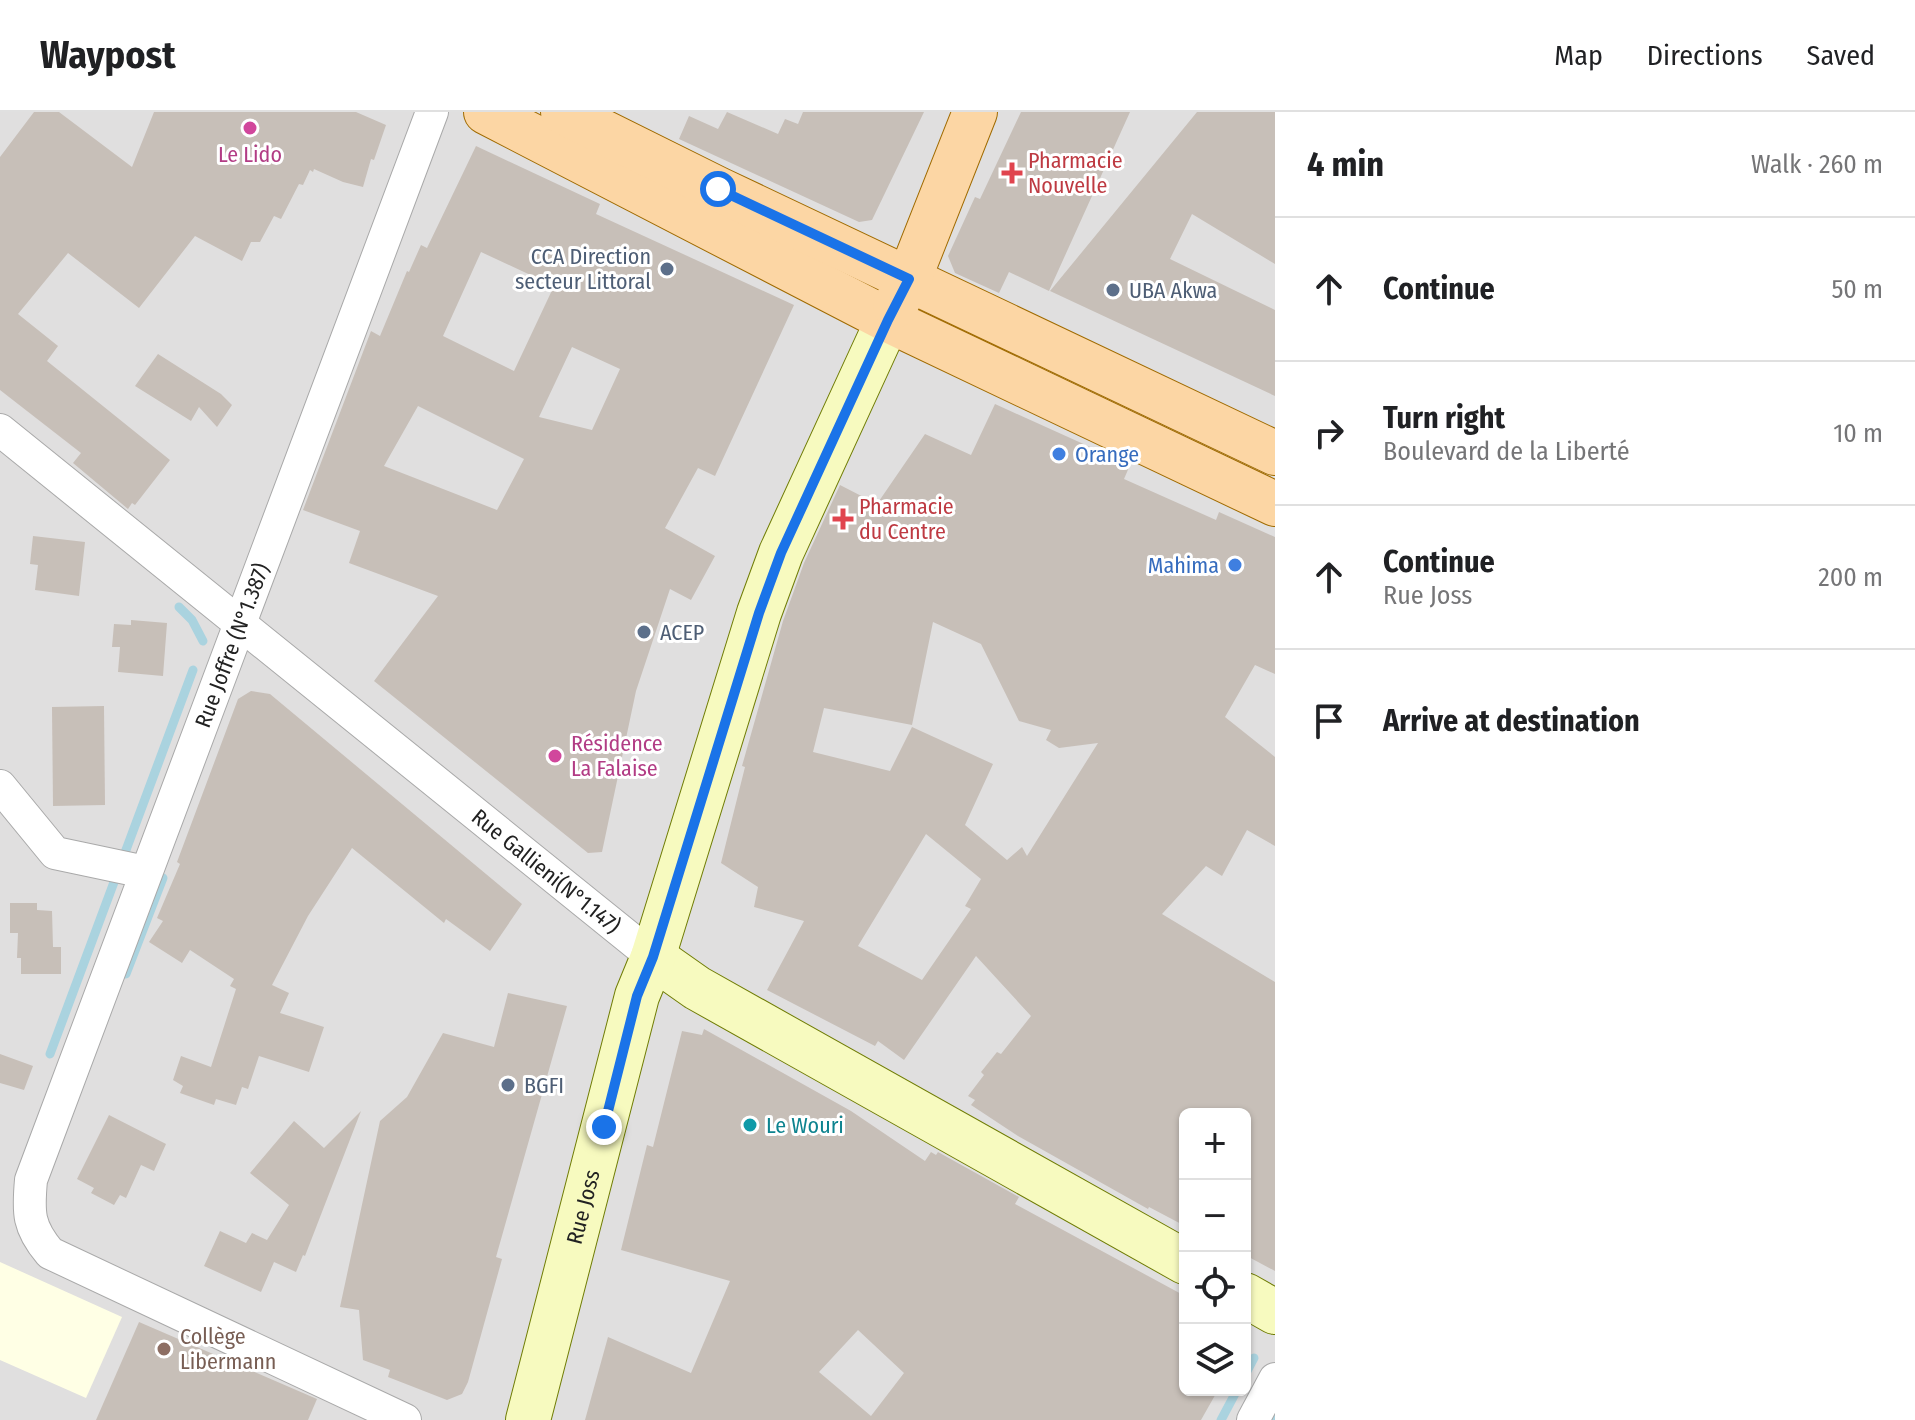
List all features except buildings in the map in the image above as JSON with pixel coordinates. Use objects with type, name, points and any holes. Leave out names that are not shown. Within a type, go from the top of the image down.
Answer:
[{"type":"main road","points":[[486,112],[888,320],[1275,504]]},
{"type":"main road","points":[[563,112],[718,189],[1275,453]]},
{"type":"main road","points":[[888,320],[909,279],[975,112]]},
{"type":"main road","name":"Rue Joss","points":[[528,1420],[637,996],[653,957],[759,613],[781,553],[888,320]]},
{"type":"main road","name":"Rue Gallieni(N°1.147)","points":[[653,957],[697,988],[1179,1259]]},
{"type":"main road","points":[[1251,1298],[1275,1312]]},
{"type":"street","name":"Rue Joffre (N°1.387)","points":[[405,1420],[50,1253],[35,1234],[28,1208],[31,1180],[432,112]]},
{"type":"street","name":"Rue Gallieni(N°1.147)","points":[[0,430],[653,957]]},
{"type":"street","points":[[0,786],[55,853],[145,872]]},
{"type":"street","points":[[1253,1420],[1275,1379]]},
{"type":"shaded area","points":[[0,112],[1275,112],[1275,1420],[0,1420]]},
{"type":"shaded area","points":[[0,1262],[122,1317],[86,1398],[0,1360]]},
{"type":"waterway","points":[[179,607],[192,620],[203,641]]},
{"type":"waterway","points":[[50,1054],[193,670]]},
{"type":"waterway","points":[[126,974],[163,878]]},
{"type":"waterway","points":[[1251,1364],[1254,1358]]},
{"type":"waterway","points":[[1221,1420],[1234,1396]]},
{"type":"waterway","points":[[1272,1420],[1275,1414]]},
{"type":"place","name":"Le Lido","points":[[250,128]]},
{"type":"place","name":"Pharmacie Nouvelle","points":[[1012,173]]},
{"type":"place","name":"CCA Direction secteur Littoral","points":[[667,269]]},
{"type":"place","name":"UBA Akwa","points":[[1113,290]]},
{"type":"place","name":"Orange","points":[[1059,454]]},
{"type":"place","name":"Pharmacie du Centre","points":[[843,519]]},
{"type":"place","name":"Mahima","points":[[1235,565]]},
{"type":"place","name":"ACEP","points":[[644,632]]},
{"type":"place","name":"Résidence La Falaise","points":[[555,756]]},
{"type":"place","name":"BGFI","points":[[508,1085]]},
{"type":"place","name":"Le Wouri","points":[[750,1125]]},
{"type":"place","name":"Collège Libermann","points":[[164,1349]]},
{"type":"route","points":[[604,1127],[637,996],[653,957],[759,613],[781,553],[909,279],[718,189]]}]
